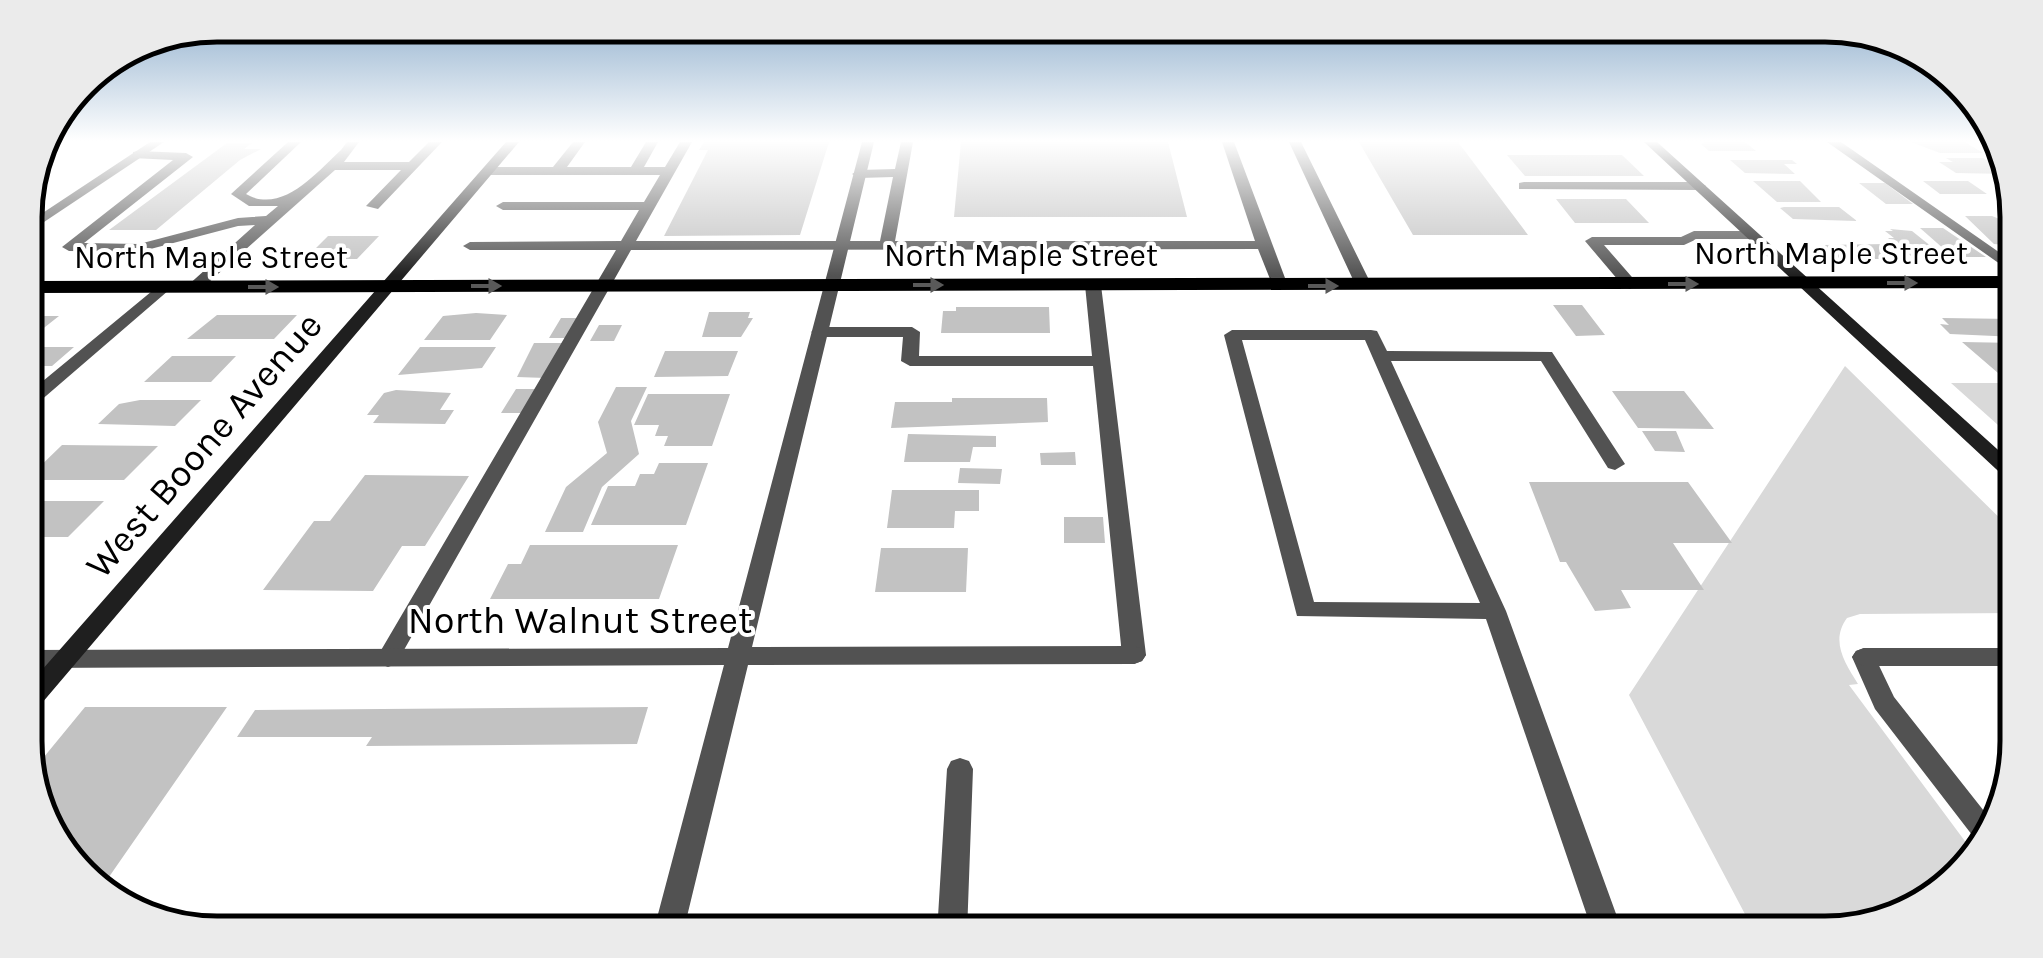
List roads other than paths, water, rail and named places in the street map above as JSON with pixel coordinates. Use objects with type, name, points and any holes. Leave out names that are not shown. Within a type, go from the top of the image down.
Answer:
[{"type":"main road","name":"West Boone Avenue","points":[[42,685],[474,187]]},
{"type":"main road","points":[[1700,187],[2000,462]]},
{"type":"main road","name":"North Maple Street","points":[[43,288],[2000,282]]},
{"type":"street","points":[[43,219],[92,187]]},
{"type":"street","points":[[147,187],[68,247],[139,248],[231,224],[270,220]]},
{"type":"street","points":[[246,187],[238,194],[249,202],[292,201]]},
{"type":"street","points":[[194,287],[308,187]]},
{"type":"street","points":[[373,206],[392,187]]},
{"type":"street","points":[[388,658],[661,187]]},
{"type":"street","points":[[672,916],[856,187]]},
{"type":"street","points":[[887,245],[898,187]]},
{"type":"street","points":[[1244,187],[1280,286]]},
{"type":"street","points":[[1316,187],[1364,286]]},
{"type":"street","points":[[1898,187],[2000,259]]},
{"type":"street","points":[[503,206],[650,206]]},
{"type":"street","points":[[1630,284],[1592,241],[1752,234]]},
{"type":"street","points":[[470,246],[1264,245]]},
{"type":"street","points":[[819,332],[912,332],[910,361],[1102,360],[1093,285]]},
{"type":"street","points":[[43,390],[163,287]]},
{"type":"street","points":[[1495,612],[1305,610],[1232,335],[1372,335],[1495,612],[1602,915]]},
{"type":"street","points":[[1381,356],[1546,356],[1615,464]]},
{"type":"street","name":"North Walnut Street","points":[[42,659],[1134,655],[1102,360]]},
{"type":"street","points":[[1979,824],[1884,702],[1864,656],[2000,656]]},
{"type":"street","points":[[953,916],[960,770]]}]
